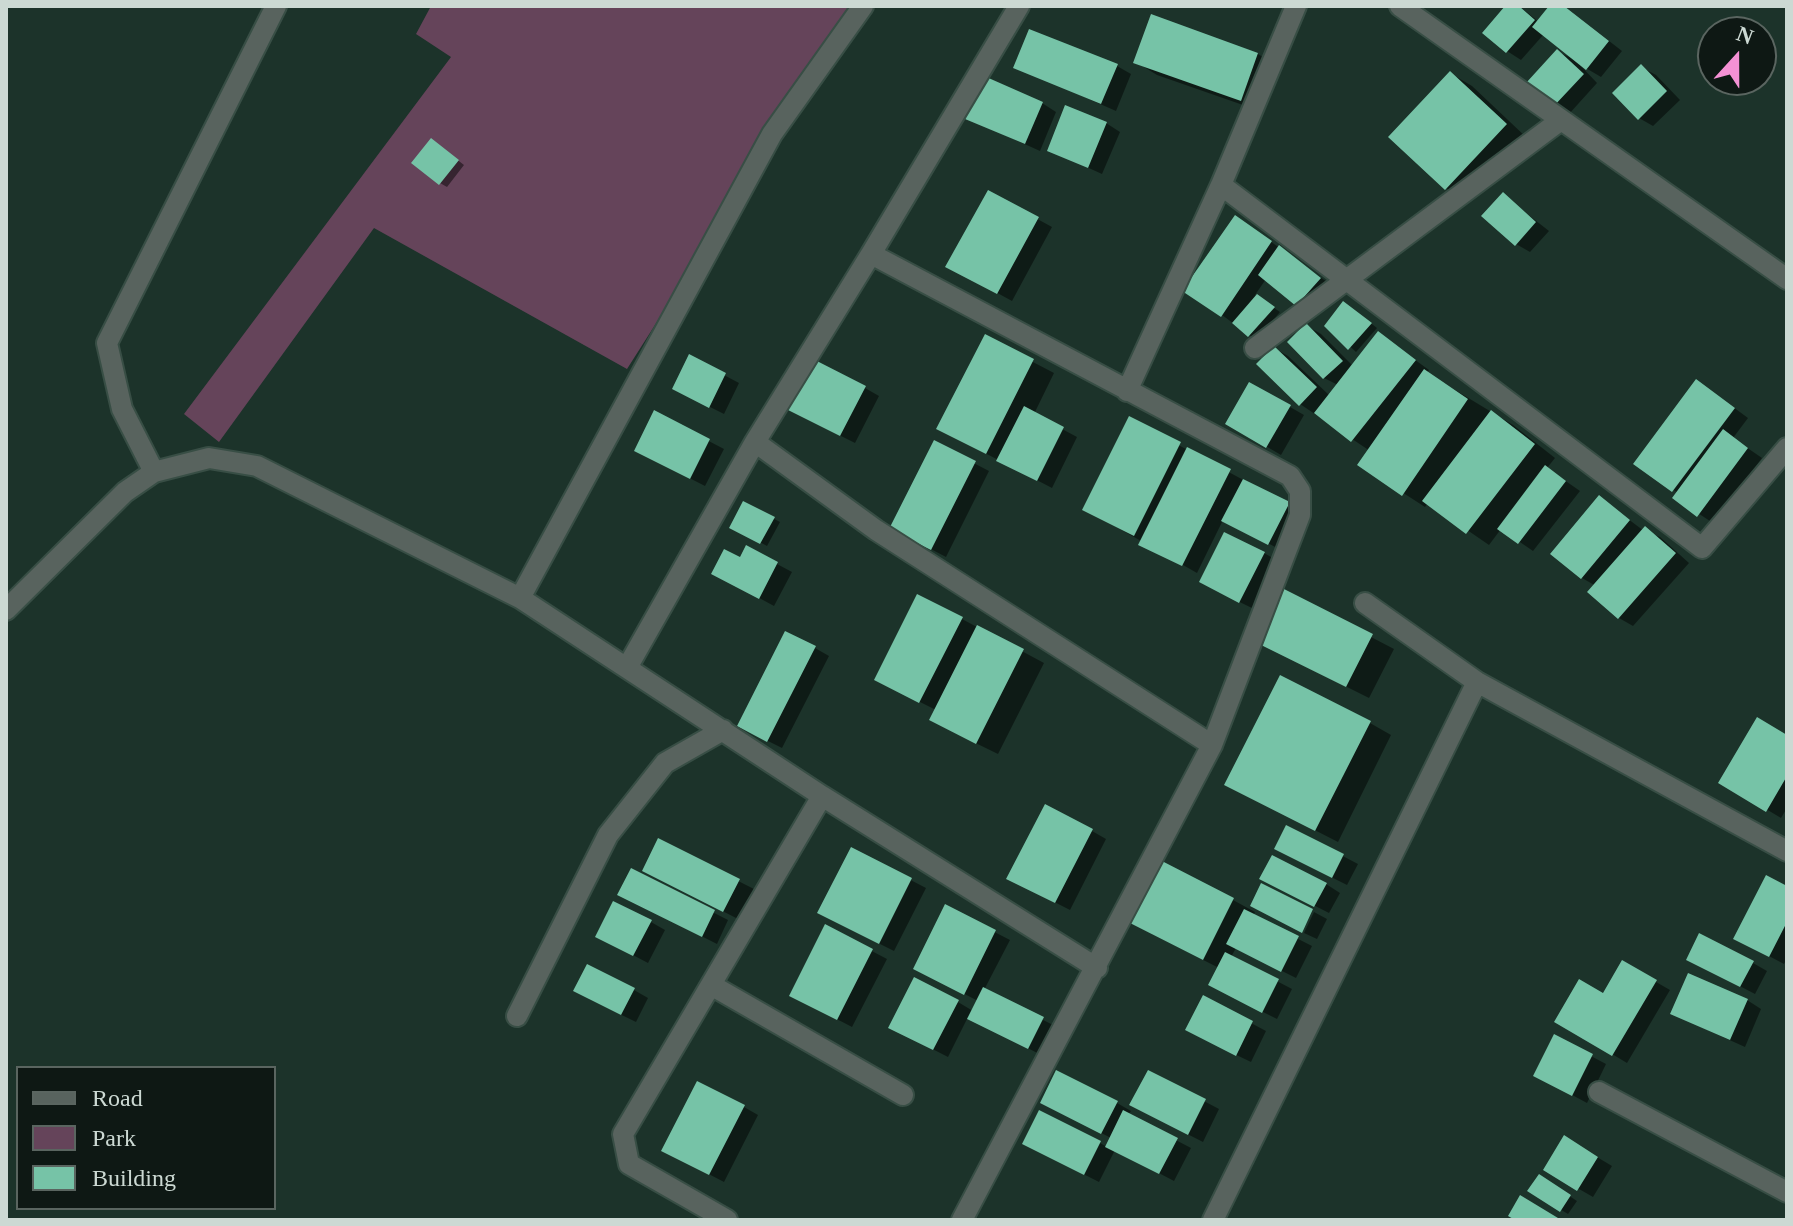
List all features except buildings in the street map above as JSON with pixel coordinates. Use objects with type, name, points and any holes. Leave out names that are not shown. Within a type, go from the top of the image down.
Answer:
[{"type":"street","points":[[154,472],[122,409],[107,343],[276,6]]},
{"type":"street","points":[[520,598],[772,134],[863,6]]},
{"type":"street","points":[[628,666],[755,442],[1019,6]]},
{"type":"street","points":[[1127,391],[1221,185],[1296,6]]},
{"type":"street","points":[[1400,6],[1787,279]]},
{"type":"street","points":[[1255,348],[1561,120]]},
{"type":"street","points":[[1221,185],[1702,548],[1787,448]]},
{"type":"street","points":[[871,254],[1290,476],[1300,491],[1300,515],[1212,745],[962,1220]]},
{"type":"street","points":[[755,442],[876,530],[1212,745]]},
{"type":"street","points":[[6,610],[125,492],[154,472],[209,458],[257,466],[520,598],[822,796],[1097,968]]},
{"type":"street","points":[[1365,603],[1477,682],[1787,851]]},
{"type":"street","points":[[1213,1220],[1477,682]]},
{"type":"street","points":[[517,1016],[608,835],[665,763],[723,730]]},
{"type":"street","points":[[727,1220],[629,1164],[623,1134],[822,796]]},
{"type":"street","points":[[711,985],[903,1095]]},
{"type":"street","points":[[1599,1092],[1787,1192]]},
{"type":"green space","points":[[431,6],[858,6],[627,369],[374,228],[219,442],[184,414],[451,57],[416,34]]}]
